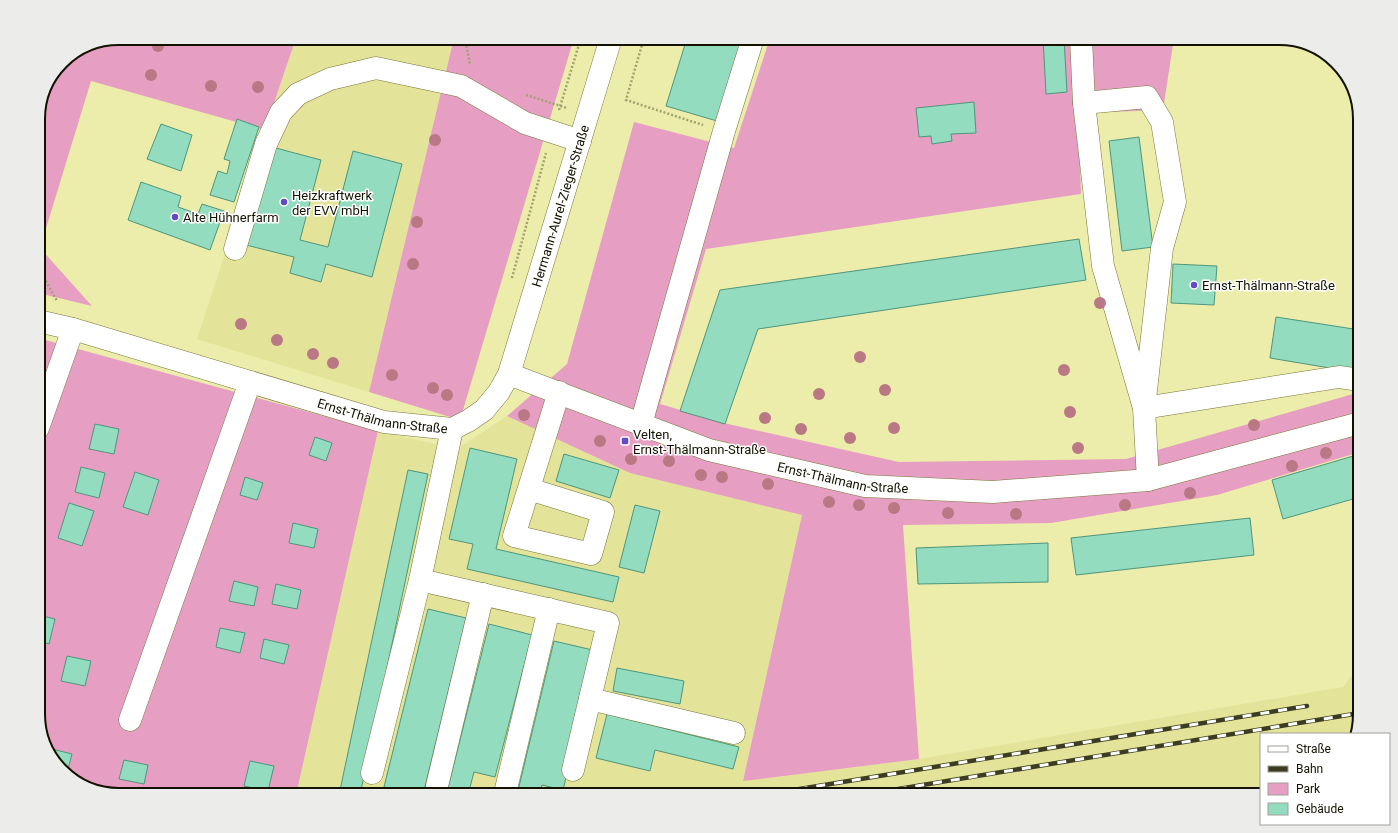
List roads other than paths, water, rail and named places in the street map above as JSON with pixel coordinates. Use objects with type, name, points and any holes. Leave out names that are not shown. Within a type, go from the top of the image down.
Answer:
[{"type":"street","name":"Hermann-Aurel-Zieger-Straße","points":[[509,374],[609,45]]},
{"type":"street","points":[[641,424],[724,131],[751,45]]},
{"type":"street","points":[[1081,45],[1084,103],[1103,266],[1144,408]]},
{"type":"street","points":[[236,250],[266,144],[281,112],[298,94],[330,79],[376,68],[461,86],[525,123],[580,141]]},
{"type":"street","points":[[1084,103],[1147,97],[1162,122],[1175,202],[1162,248],[1144,408],[1148,480]]},
{"type":"street","name":"Ernst-Thälmann-Straße","points":[[45,323],[73,329],[384,422],[452,429],[468,421],[484,410],[499,392],[509,374],[709,450],[865,486],[993,492],[1148,480],[1353,425]]},
{"type":"street","points":[[45,408],[73,329]]},
{"type":"street","points":[[1144,408],[1338,377],[1353,379]]},
{"type":"street","points":[[130,720],[250,382]]},
{"type":"street","points":[[529,489],[559,392]]},
{"type":"street","points":[[372,773],[420,580],[452,429]]},
{"type":"street","points":[[420,580],[608,623],[573,770]]},
{"type":"street","points":[[437,786],[483,594]]},
{"type":"street","points":[[506,788],[549,609]]},
{"type":"street","points":[[590,699],[734,733]]},
{"type":"railway","points":[[806,788],[1307,706]]},
{"type":"railway","points":[[905,788],[1353,714]]},
{"type":"place","name":"Heizkraftwerk der EVV mbH","points":[[284,202]]},
{"type":"place","name":"Alte Hühnerfarm","points":[[175,217]]},
{"type":"place","name":"Ernst-Thälmann-Straße","points":[[1194,285]]},
{"type":"place","name":"Velten, Ernst-Thälmann-Straße","points":[[625,441]]}]
